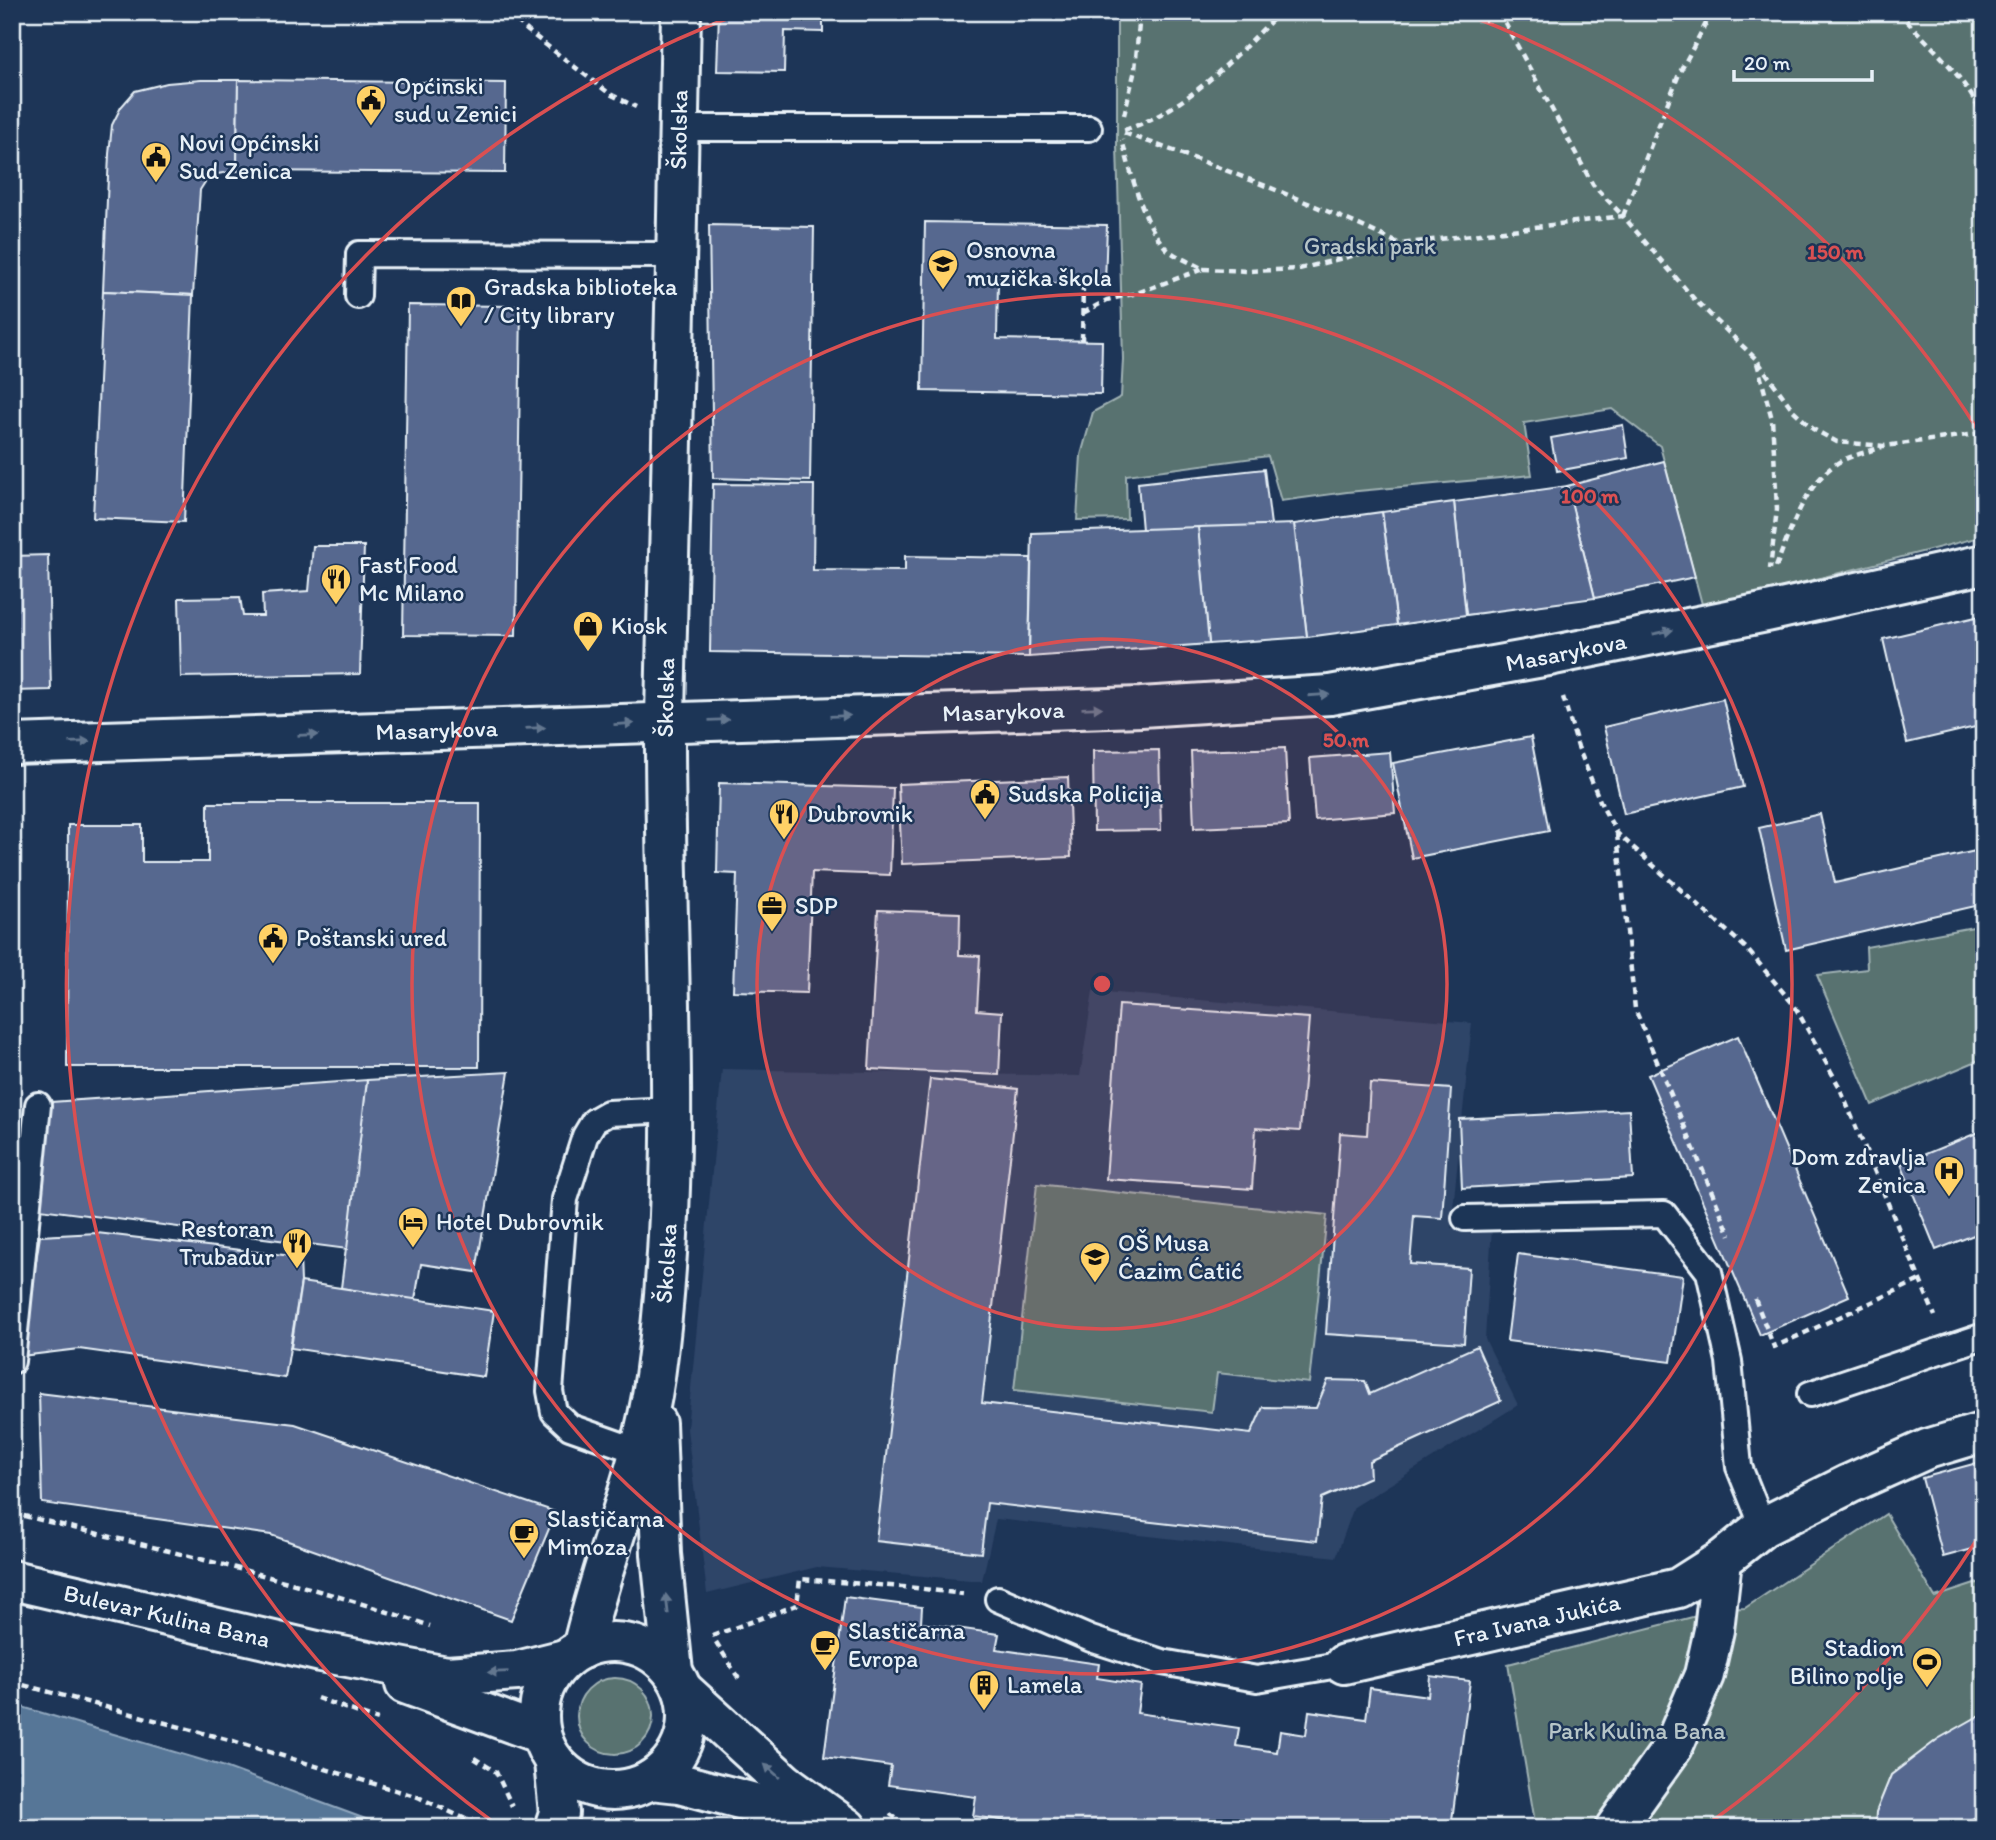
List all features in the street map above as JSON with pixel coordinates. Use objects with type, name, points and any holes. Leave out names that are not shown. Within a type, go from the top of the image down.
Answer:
[{"type":"street","name":"Školska","points":[[573,1654],[593,1602],[638,1451],[654,1382],[665,1294],[673,1110],[665,722],[681,12]]},
{"type":"street","name":"Masarykova","points":[[12,744],[1141,706],[1330,695],[1554,655],[1768,600],[1984,564]]},
{"type":"street","name":"Školska","points":[[654,1382],[661,1554],[678,1681]]},
{"type":"street","name":"Fra Ivana Jukića","points":[[1344,1664],[1678,1588],[1722,1560],[1763,1527],[1927,1449],[1984,1433]]},
{"type":"street","points":[[1615,1828],[1673,1747],[1704,1675],[1714,1630],[1722,1560]]},
{"type":"street","name":"Bulevar Kulina Bana","points":[[12,1580],[321,1652],[447,1676],[517,1671],[573,1654]]},
{"type":"street","points":[[556,1828],[559,1813],[548,1748],[539,1721],[542,1694],[548,1681],[573,1654],[601,1643],[622,1642],[641,1647],[659,1658],[678,1681],[785,1783],[846,1827]]},
{"type":"street","name":"Bulevar Kulina Bana","points":[[321,1652],[548,1748]]},
{"type":"street","points":[[548,1748],[574,1780],[586,1786],[605,1790],[632,1788],[651,1780],[665,1769],[683,1741],[687,1707],[678,1681]]},
{"type":"street","points":[[651,1780],[679,1783],[846,1827]]},
{"type":"street","points":[[556,1828],[605,1790]]},
{"type":"lane","points":[[679,128],[1089,128]]},
{"type":"lane","points":[[358,296],[359,254],[676,255]]},
{"type":"lane","points":[[12,1361],[38,1105]]},
{"type":"lane","points":[[638,1451],[570,1427],[554,1412],[550,1391],[565,1199],[582,1145],[594,1121],[608,1113],[673,1110]]},
{"type":"lane","points":[[1465,1218],[1664,1214],[1709,1272],[1729,1361],[1739,1467],[1763,1527]]},
{"type":"lane","points":[[1811,1394],[1984,1336]]},
{"type":"lane","points":[[998,1600],[1091,1639],[1162,1662],[1257,1679],[1344,1664]]},
{"type":"path","points":[[508,12],[528,31],[610,94],[679,128]]},
{"type":"path","points":[[1140,12],[1135,70],[1120,131],[1135,185],[1160,240],[1166,248],[1203,268]]},
{"type":"path","points":[[1120,131],[1149,122],[1193,93],[1233,60],[1280,12]]},
{"type":"path","points":[[1499,12],[1593,185],[1695,300],[1756,359],[1793,410],[1813,429],[1837,442],[1884,446],[1984,433]]},
{"type":"path","points":[[1623,216],[1679,74],[1712,12]]},
{"type":"path","points":[[1898,12],[1934,47],[1964,83],[1984,120]]},
{"type":"path","points":[[1120,131],[1238,174],[1400,244]]},
{"type":"path","points":[[1083,313],[1107,300],[1137,293],[1203,268],[1248,271],[1299,269],[1400,244],[1623,216]]},
{"type":"path","points":[[1082,340],[1083,283]]},
{"type":"path","points":[[1756,359],[1772,419],[1777,498],[1768,600]]},
{"type":"path","points":[[1768,600],[1798,514],[1815,485],[1836,464],[1884,446]]},
{"type":"path","points":[[1554,655],[1578,747],[1602,806],[1617,833],[1746,948],[1794,1005],[1839,1086],[1948,1348]]},
{"type":"path","points":[[1617,833],[1635,1009],[1734,1245]]},
{"type":"path","points":[[1754,1296],[1774,1347],[1920,1280]]},
{"type":"path","points":[[12,1513],[191,1556],[438,1628]]},
{"type":"path","points":[[712,1636],[797,1605],[800,1579],[916,1588],[998,1600]]},
{"type":"path","points":[[708,1627],[745,1688]]},
{"type":"path","points":[[12,1682],[233,1741],[418,1797],[485,1828]]},
{"type":"path","points":[[306,1694],[380,1720]]},
{"type":"path","points":[[466,1754],[496,1772],[510,1798],[513,1811]]},
{"type":"shaded area","name":"OŠ Musa Ćazim Ćatić","points":[[1093,991],[1472,1023],[1451,1228],[1492,1227],[1485,1339],[1518,1405],[1354,1507],[1336,1557],[996,1519],[982,1581],[817,1567],[707,1594],[687,1429],[722,1069],[1080,1076]]},
{"type":"shaded area","points":[[12,1704],[222,1766],[390,1828],[12,1828]]},
{"type":"green space","name":"Gradski park","points":[[1117,12],[1984,12],[1984,536],[1703,608],[1660,446],[1612,409],[1524,423],[1532,475],[1347,492],[1281,501],[1268,456],[1126,475],[1127,519],[1077,520],[1081,455],[1093,412],[1121,397],[1123,359],[1117,146]]},
{"type":"green space","points":[[1984,925],[1984,1058],[1872,1105],[1817,975],[1867,969],[1866,947]]},
{"type":"green space","points":[[1037,1184],[1327,1215],[1309,1383],[1217,1373],[1212,1412],[1014,1390]]},
{"type":"green space","name":"Park Kulina Bana","points":[[1886,1514],[1935,1597],[1984,1581],[1984,1828],[1536,1828],[1508,1664],[1724,1609],[1745,1608]]},
{"type":"green space","points":[[615,1678],[629,1681],[642,1689],[650,1702],[653,1716],[650,1730],[642,1743],[629,1751],[615,1754],[601,1751],[588,1743],[580,1730],[577,1716],[580,1702],[588,1689],[601,1681]]},
{"type":"building","points":[[719,12],[823,12],[823,32],[785,31],[784,72],[717,71]]},
{"type":"building","name":"Novi Općinski Sud Zenica","points":[[238,80],[237,171],[217,174],[207,179],[200,190],[193,295],[103,291],[112,125],[121,107],[135,91],[167,83]]},
{"type":"building","name":"Općinski sud u Zenici","points":[[238,80],[506,83],[505,173],[237,171]]},
{"type":"building","points":[[925,222],[1107,225],[1105,284],[998,282],[997,339],[1102,341],[1101,394],[922,391]]},
{"type":"building","points":[[709,225],[814,227],[810,481],[713,478]]},
{"type":"building","points":[[103,291],[193,295],[184,522],[93,518]]},
{"type":"building","points":[[408,305],[521,306],[516,636],[403,635]]},
{"type":"building","points":[[1623,425],[1628,458],[1557,471],[1551,438]]},
{"type":"building","points":[[1664,461],[1695,577],[1595,598],[1567,486]]},
{"type":"building","points":[[1264,469],[1271,525],[1142,530],[1138,483]]},
{"type":"building","points":[[713,484],[814,485],[813,570],[905,571],[905,556],[1031,558],[1029,657],[710,652]]},
{"type":"building","points":[[1567,486],[1595,598],[1466,615],[1454,502]]},
{"type":"building","points":[[1454,502],[1466,615],[1397,625],[1382,512]]},
{"type":"building","points":[[1382,512],[1397,625],[1307,637],[1294,524]]},
{"type":"building","points":[[1294,524],[1307,637],[1209,644],[1198,527]]},
{"type":"building","points":[[1198,527],[1209,644],[1029,657],[1032,533]]},
{"type":"building","points":[[313,546],[364,546],[360,674],[181,677],[179,598],[240,597],[243,616],[263,616],[262,594],[309,591]]},
{"type":"building","points":[[48,555],[51,690],[12,691],[12,556]]},
{"type":"building","points":[[1984,615],[1984,725],[1907,743],[1883,639]]},
{"type":"building","points":[[1723,699],[1743,787],[1624,814],[1604,727]]},
{"type":"building","points":[[1531,737],[1549,831],[1412,858],[1393,763]]},
{"type":"building","points":[[1285,748],[1289,824],[1194,828],[1191,751]]},
{"type":"building","points":[[1159,750],[1161,830],[1094,831],[1093,751]]},
{"type":"building","points":[[1390,752],[1395,813],[1315,820],[1310,758]]},
{"type":"building","name":"Sudska Policija","points":[[1068,777],[1071,857],[902,864],[898,784]]},
{"type":"building","name":"SDP","points":[[719,783],[893,788],[890,875],[812,872],[807,993],[733,991],[737,874],[717,873]]},
{"type":"building","name":"Poštanski ured","points":[[208,803],[480,803],[479,1067],[67,1067],[68,825],[142,825],[142,862],[208,862]]},
{"type":"building","points":[[1820,814],[1835,883],[1984,849],[1984,904],[1786,950],[1759,828]]},
{"type":"building","points":[[878,910],[960,913],[959,955],[980,956],[977,1010],[1002,1012],[999,1075],[869,1069]]},
{"type":"building","points":[[1119,1005],[1309,1018],[1300,1131],[1256,1128],[1252,1189],[1106,1179]]},
{"type":"building","points":[[1738,1036],[1849,1296],[1760,1335],[1648,1075]]},
{"type":"building","points":[[509,1072],[476,1272],[421,1264],[415,1300],[341,1288],[367,1080]]},
{"type":"building","points":[[930,1079],[1018,1089],[982,1403],[1251,1434],[1263,1407],[1316,1408],[1328,1380],[1365,1381],[1370,1394],[1477,1346],[1501,1401],[1369,1461],[1370,1477],[1322,1498],[1317,1541],[987,1503],[981,1553],[876,1541]]},
{"type":"building","points":[[367,1080],[347,1249],[40,1209],[51,1102]]},
{"type":"building","points":[[1370,1083],[1451,1089],[1442,1218],[1414,1216],[1410,1264],[1469,1268],[1464,1343],[1326,1334],[1340,1133],[1367,1135]]},
{"type":"building","points":[[1629,1110],[1633,1178],[1462,1188],[1459,1119]]},
{"type":"building","name":"Dom zdravlja Zenica","points":[[1984,1130],[1984,1231],[1936,1250],[1901,1164]]},
{"type":"building","points":[[97,1233],[300,1257],[301,1282],[285,1378],[79,1349],[21,1356],[40,1236]]},
{"type":"building","points":[[1518,1254],[1683,1276],[1671,1362],[1507,1341]]},
{"type":"building","points":[[301,1282],[494,1311],[484,1377],[291,1348]]},
{"type":"building","points":[[39,1393],[295,1424],[556,1512],[511,1620],[271,1535],[42,1503]]},
{"type":"building","points":[[1984,1461],[1984,1546],[1943,1557],[1922,1478]]},
{"type":"building","name":"Lamela","points":[[845,1597],[922,1607],[921,1623],[999,1634],[996,1649],[1099,1664],[1097,1678],[1141,1685],[1137,1713],[1239,1728],[1236,1746],[1277,1752],[1280,1731],[1306,1735],[1309,1711],[1366,1719],[1370,1688],[1428,1696],[1430,1676],[1470,1681],[1451,1828],[1056,1828],[973,1816],[976,1797],[888,1785],[891,1766],[824,1757]]},
{"type":"building","points":[[1984,1713],[1984,1812],[1956,1828],[1875,1828],[1876,1812],[1891,1775],[1938,1739]]},
{"type":"place","name":"Općinski sud u Zenici","points":[[371,127]]},
{"type":"place","name":"Novi Općinski Sud Zenica","points":[[156,184]]},
{"type":"place","name":"Osnovna muzička škola","points":[[943,291]]},
{"type":"place","name":"Gradska biblioteka / City library","points":[[461,328]]},
{"type":"place","name":"Fast Food Mc Milano","points":[[336,606]]},
{"type":"place","name":"Kiosk","points":[[588,653]]},
{"type":"place","name":"Sudska Policija","points":[[985,821]]},
{"type":"place","name":"Dubrovnik","points":[[784,841]]},
{"type":"place","name":"SDP","points":[[772,933]]},
{"type":"place","name":"Poštanski ured","points":[[273,965]]},
{"type":"place","name":"Dom zdravlja Zenica","points":[[1949,1198]]},
{"type":"place","name":"Hotel Dubrovnik","points":[[413,1249]]},
{"type":"place","name":"Restoran Trubadur","points":[[297,1270]]},
{"type":"place","name":"OŠ Musa Ćazim Ćatić","points":[[1095,1284]]},
{"type":"place","name":"Slastičarna Mimoza","points":[[524,1560]]},
{"type":"place","name":"Slastičarna Evropa","points":[[825,1672]]},
{"type":"place","name":"Stadion Bilino polje","points":[[1927,1689]]},
{"type":"place","name":"Lamela","points":[[984,1712]]}]
